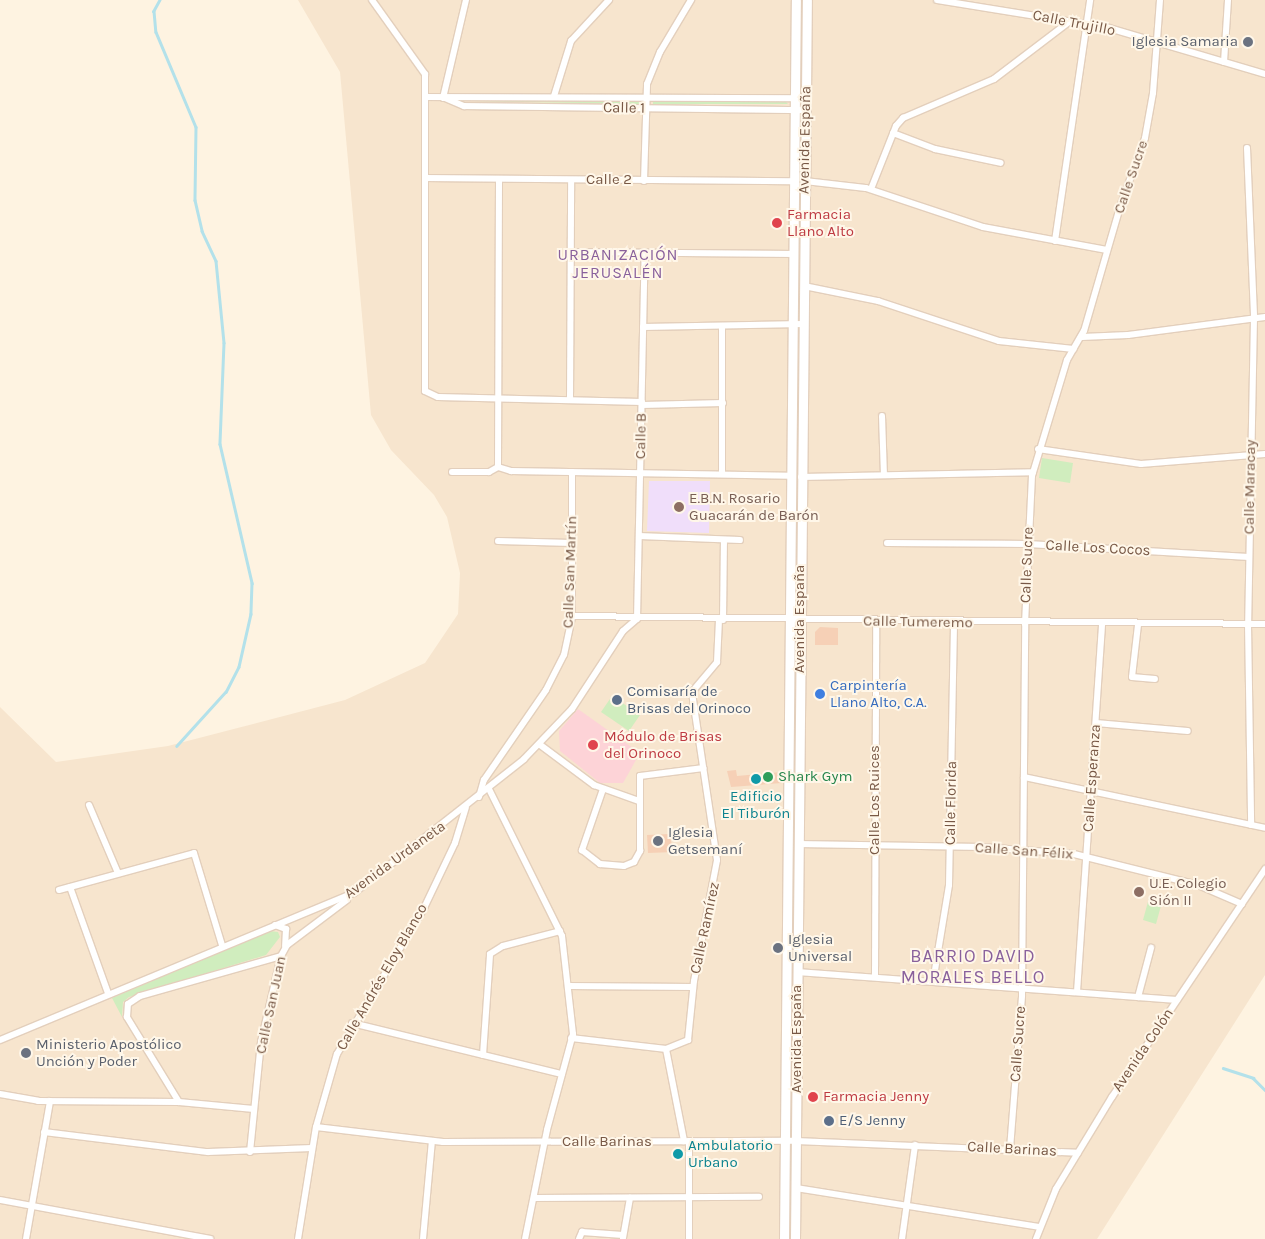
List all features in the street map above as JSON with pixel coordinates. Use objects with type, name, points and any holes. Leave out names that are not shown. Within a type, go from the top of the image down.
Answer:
[{"type":"main road","name":"Avenida España","points":[[784,1239],[792,254],[796,0]]},
{"type":"main road","name":"Avenida España","points":[[796,1239],[798,844],[807,0]]},
{"type":"street","points":[[372,0],[423,69],[426,97],[426,393],[438,397],[642,403],[723,403]]},
{"type":"street","points":[[444,98],[466,0]]},
{"type":"street","points":[[554,96],[571,40],[609,0]]},
{"type":"street","points":[[644,181],[646,97],[660,52],[691,0]]},
{"type":"street","name":"Calle Trujillo","points":[[937,0],[1087,24],[1265,74]]},
{"type":"street","points":[[1054,241],[1090,0]]},
{"type":"street","name":"Calle Sucre","points":[[1010,1149],[1022,987],[1025,624],[1033,472],[1038,449],[1074,349],[1082,337],[1107,250],[1145,138],[1153,93],[1160,0]]},
{"type":"street","points":[[1224,62],[1228,0]]},
{"type":"street","points":[[871,189],[893,132],[903,118],[979,87],[1014,67],[1070,21]]},
{"type":"street","name":"Calle 1","points":[[426,97],[806,98]]},
{"type":"street","name":"Calle 1","points":[[444,98],[464,106],[806,110]]},
{"type":"street","points":[[893,132],[942,151],[1001,163]]},
{"type":"street","name":"Calle Maracay","points":[[1247,148],[1254,318],[1248,624],[1251,825]]},
{"type":"street","name":"Calle 2","points":[[425,178],[793,181]]},
{"type":"street","points":[[498,466],[496,398],[499,180]]},
{"type":"street","points":[[570,400],[571,180]]},
{"type":"street","points":[[805,181],[871,189],[983,227],[1107,250]]},
{"type":"street","points":[[570,252],[792,254]]},
{"type":"street","name":"Calle B","points":[[637,620],[645,252]]},
{"type":"street","points":[[804,286],[878,301],[999,341],[1074,349]]},
{"type":"street","points":[[1082,337],[1128,336],[1265,317]]},
{"type":"street","points":[[643,327],[803,324]]},
{"type":"street","points":[[722,326],[722,474]]},
{"type":"street","points":[[882,416],[884,475]]},
{"type":"street","points":[[1038,449],[1141,464],[1265,454]]},
{"type":"street","points":[[498,466],[511,471],[790,476]]},
{"type":"street","points":[[452,472],[489,472],[498,466]]},
{"type":"street","name":"Calle San Martín","points":[[479,797],[484,780],[555,675],[564,655],[572,616],[572,472]]},
{"type":"street","points":[[802,476],[1033,472]]},
{"type":"street","points":[[639,536],[740,540]]},
{"type":"street","name":"Calle Ramírez","points":[[666,1049],[688,1040],[693,987],[717,860],[692,692],[716,664],[721,620],[724,540]]},
{"type":"street","points":[[498,541],[572,543]]},
{"type":"street","name":"Calle Los Cocos","points":[[887,543],[1028,544],[1249,557]]},
{"type":"street","name":"Calle Tumeremo","points":[[572,616],[637,620],[1102,625],[1265,624]]},
{"type":"street","name":"Avenida Urdaneta","points":[[0,1040],[222,945],[354,893],[466,808],[539,744],[577,702],[623,631],[637,620]]},
{"type":"street","name":"Calle Los Ruices","points":[[875,978],[876,622]]},
{"type":"street","name":"Calle Florida","points":[[933,982],[945,914],[950,846],[954,623]]},
{"type":"street","name":"Calle Esperanza","points":[[1077,992],[1102,625]]},
{"type":"street","points":[[1138,625],[1132,677],[1155,679]]},
{"type":"street","points":[[1096,723],[1188,731]]},
{"type":"street","points":[[539,744],[603,789],[639,801]]},
{"type":"street","points":[[603,789],[582,848],[600,864],[624,866],[638,857],[640,776],[703,768]]},
{"type":"street","points":[[1024,777],[1265,828]]},
{"type":"street","points":[[489,789],[560,930],[568,986],[571,1038],[544,1142],[526,1239]]},
{"type":"street","points":[[89,805],[118,873]]},
{"type":"street","name":"Calle Andrés Eloy Blanco","points":[[298,1239],[316,1127],[331,1071],[352,1024],[424,908],[454,843],[466,808]]},
{"type":"street","name":"Calle San Félix","points":[[798,844],[1024,849],[1087,856],[1198,885],[1242,904]]},
{"type":"street","points":[[59,890],[194,853],[222,945]]},
{"type":"street","name":"Avenida Colón","points":[[1036,1239],[1040,1227],[1078,1153],[1265,869]]},
{"type":"street","points":[[70,887],[108,993]]},
{"type":"street","name":"Calle San Juan","points":[[250,1152],[261,1042],[281,956],[285,948],[354,893]]},
{"type":"street","points":[[274,924],[286,929],[285,948]]},
{"type":"street","points":[[483,1055],[490,954],[503,946],[560,930]]},
{"type":"street","points":[[1138,997],[1151,948]]},
{"type":"street","points":[[179,1102],[127,1017],[128,1004],[140,996],[281,956]]},
{"type":"street","points":[[797,972],[1022,987],[1178,1000]]},
{"type":"street","points":[[568,986],[693,987]]},
{"type":"street","points":[[352,1024],[562,1074]]},
{"type":"street","points":[[571,1038],[666,1049],[686,1141],[690,1239]]},
{"type":"street","points":[[0,1094],[50,1101],[179,1102],[254,1109]]},
{"type":"street","points":[[26,1239],[29,1206],[50,1101]]},
{"type":"street","name":"Calle Barinas","points":[[316,1127],[432,1141],[796,1141],[1078,1153]]},
{"type":"street","points":[[44,1132],[189,1151],[250,1152],[312,1148]]},
{"type":"street","points":[[423,1239],[432,1141]]},
{"type":"street","points":[[902,1239],[915,1145]]},
{"type":"street","points":[[796,1188],[1040,1227]]},
{"type":"street","points":[[534,1198],[759,1197]]},
{"type":"street","points":[[579,1239],[582,1232],[623,1237],[630,1198]]},
{"type":"street","points":[[0,1200],[210,1239]]},
{"type":"shaded area","points":[[298,0],[1265,0],[1265,975],[1097,1239],[0,1239],[0,707],[56,762],[168,746],[345,700],[425,663],[458,614],[460,573],[447,517],[434,495],[391,450],[371,415],[340,72]]},
{"type":"shaded area","name":"E.B.N. Rosario Guacarán de Barón","points":[[649,481],[710,481],[709,533],[647,531]]},
{"type":"shaded area","name":"Módulo de Brisas del Orinoco","points":[[578,709],[640,753],[623,783],[600,783],[560,751],[559,731]]},
{"type":"green space","points":[[473,101],[639,101],[641,102],[639,104]]},
{"type":"green space","points":[[653,101],[786,102],[788,104],[653,104]]},
{"type":"green space","points":[[800,125],[799,318],[798,320],[796,319]]},
{"type":"green space","points":[[796,333],[799,334],[795,612]]},
{"type":"green space","points":[[1042,458],[1073,463],[1070,483],[1039,478]]},
{"type":"green space","points":[[794,632],[797,634],[791,1138],[789,1137]]},
{"type":"green space","points":[[612,696],[640,715],[629,731],[601,712]]},
{"type":"green space","points":[[1149,898],[1162,902],[1156,924],[1143,920]]},
{"type":"green space","points":[[270,931],[278,932],[280,937],[266,955],[129,997],[123,1002],[122,1017],[112,998]]},
{"type":"building","points":[[820,627],[838,628],[838,645],[815,645],[815,632]]},
{"type":"building","name":"Edificio El Tiburón","points":[[736,770],[737,776],[782,772],[782,783],[731,787],[727,771]]},
{"type":"building","name":"Iglesia Getsemaní","points":[[669,834],[674,852],[648,853],[647,835]]},
{"type":"waterway","points":[[160,0],[154,11],[156,32],[196,127],[195,200],[202,231],[216,261],[224,343],[220,444],[252,583],[251,614],[239,667],[226,692],[177,746]]},
{"type":"waterway","points":[[1223,1068],[1253,1078],[1265,1090]]},
{"type":"place","name":"Iglesia Samaria","points":[[1248,42]]},
{"type":"place","name":"Farmacia Llano Alto","points":[[777,223]]},
{"type":"place","name":"E.B.N. Rosario Guacarán de Barón","points":[[679,507]]},
{"type":"place","name":"Carpintería Llano Alto, C.A.","points":[[820,694]]},
{"type":"place","name":"Comisaría de Brisas del Orinoco","points":[[617,700]]},
{"type":"place","name":"Módulo de Brisas del Orinoco","points":[[593,745]]},
{"type":"place","name":"Shark Gym","points":[[768,777]]},
{"type":"place","name":"Edificio El Tiburón","points":[[756,779]]},
{"type":"place","name":"Iglesia Getsemaní","points":[[658,841]]},
{"type":"place","name":"U.E. Colegio Sión II","points":[[1139,892]]},
{"type":"place","name":"Iglesia Universal","points":[[778,948]]},
{"type":"place","name":"Ministerio Apostólico Unción y Poder","points":[[26,1053]]},
{"type":"place","name":"Farmacia Jenny","points":[[813,1097]]},
{"type":"place","name":"E/S Jenny","points":[[829,1121]]},
{"type":"place","name":"Ambulatorio Urbano","points":[[678,1154]]},
{"type":"district","name":"URBANIZACIÓN JERUSALÉN","points":[[618,264]]},
{"type":"district","name":"BARRIO DAVID MORALES BELLO","points":[[973,968]]}]
